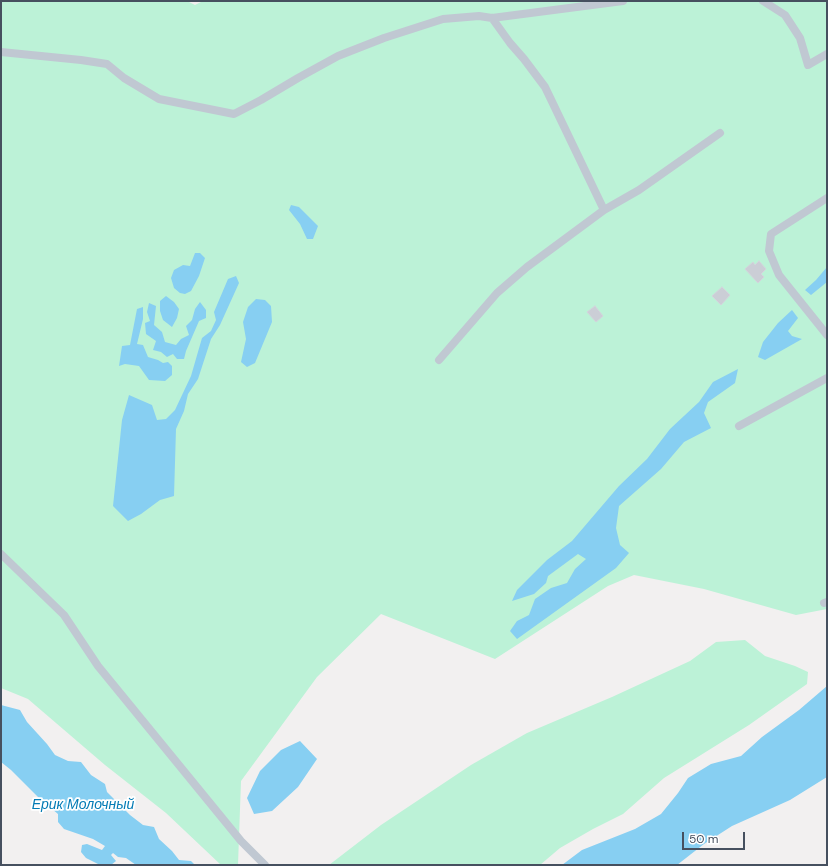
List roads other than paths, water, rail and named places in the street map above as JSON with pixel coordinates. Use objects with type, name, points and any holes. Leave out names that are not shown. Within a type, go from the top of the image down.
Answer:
[{"type":"street","points":[[1,52],[107,64],[124,78],[159,99],[234,114],[338,56],[371,43],[443,19],[479,16],[492,18],[623,1]]},
{"type":"street","points":[[764,1],[785,15],[800,38],[808,65],[827,54]]},
{"type":"street","points":[[492,18],[545,87],[604,210]]},
{"type":"street","points":[[439,360],[497,293],[527,267],[604,210],[639,190],[720,133]]},
{"type":"street","points":[[827,198],[771,234],[769,251],[779,275],[827,335]]},
{"type":"street","points":[[739,426],[827,378]]},
{"type":"street","points":[[1,554],[64,615],[98,666],[241,841],[265,865]]},
{"type":"water","points":[[291,205],[299,207],[318,226],[313,239],[307,239],[300,224],[289,210]]},
{"type":"water","points":[[195,253],[200,253],[205,258],[199,276],[191,291],[185,294],[180,293],[174,288],[171,278],[174,270],[183,265],[190,266]]},
{"type":"water","points":[[827,267],[827,282],[811,295],[805,290]]},
{"type":"water","points":[[236,276],[239,283],[220,325],[211,339],[198,379],[188,394],[184,411],[176,429],[174,496],[160,500],[141,514],[128,521],[113,506],[122,420],[129,395],[152,405],[157,420],[166,419],[175,410],[191,376],[202,338],[211,331],[216,320],[214,312],[228,279]]},
{"type":"water","points":[[166,296],[174,302],[179,309],[177,318],[172,327],[163,320],[160,311],[160,301]]},
{"type":"water","points":[[256,299],[265,300],[271,306],[272,322],[255,363],[247,367],[241,362],[246,339],[243,322],[248,307]]},
{"type":"water","points":[[200,302],[206,310],[206,318],[199,321],[184,359],[177,359],[173,354],[167,357],[161,352],[153,350],[156,341],[146,334],[145,323],[150,321],[147,312],[149,303],[156,306],[154,325],[162,332],[165,342],[176,345],[181,339],[189,335],[186,326],[192,320],[195,309]]},
{"type":"water","points":[[143,307],[143,319],[137,344],[143,345],[148,357],[163,363],[168,362],[172,366],[172,375],[165,381],[149,380],[139,366],[125,364],[119,366],[122,346],[130,345],[137,309]]},
{"type":"water","points":[[792,310],[798,318],[788,331],[792,336],[802,339],[765,360],[758,357],[763,342],[778,323]]},
{"type":"water","points":[[738,369],[735,383],[708,402],[704,413],[711,428],[684,442],[661,469],[619,506],[616,528],[620,545],[629,553],[616,568],[517,639],[510,631],[517,621],[529,615],[535,599],[551,588],[567,583],[575,569],[586,559],[578,554],[548,576],[546,583],[534,594],[512,601],[517,590],[547,560],[572,541],[619,486],[647,459],[670,429],[699,402],[713,382]]},
{"type":"water","points":[[827,686],[827,777],[790,800],[732,826],[704,844],[677,865],[562,865],[582,850],[635,829],[661,814],[688,778],[711,764],[741,756],[762,737],[799,710]]},
{"type":"water","name":"Ерик Молочный","points":[[1,705],[20,710],[27,722],[55,755],[68,761],[81,762],[91,775],[105,784],[107,792],[130,815],[143,825],[154,827],[159,839],[179,860],[191,861],[195,865],[136,865],[126,858],[118,857],[113,853],[111,855],[116,861],[111,865],[100,865],[86,858],[81,852],[82,845],[87,844],[102,850],[105,846],[93,839],[64,829],[58,822],[58,814],[1,762]]},
{"type":"water","points":[[300,741],[317,759],[298,787],[272,811],[254,814],[247,798],[260,771],[281,750]]}]
